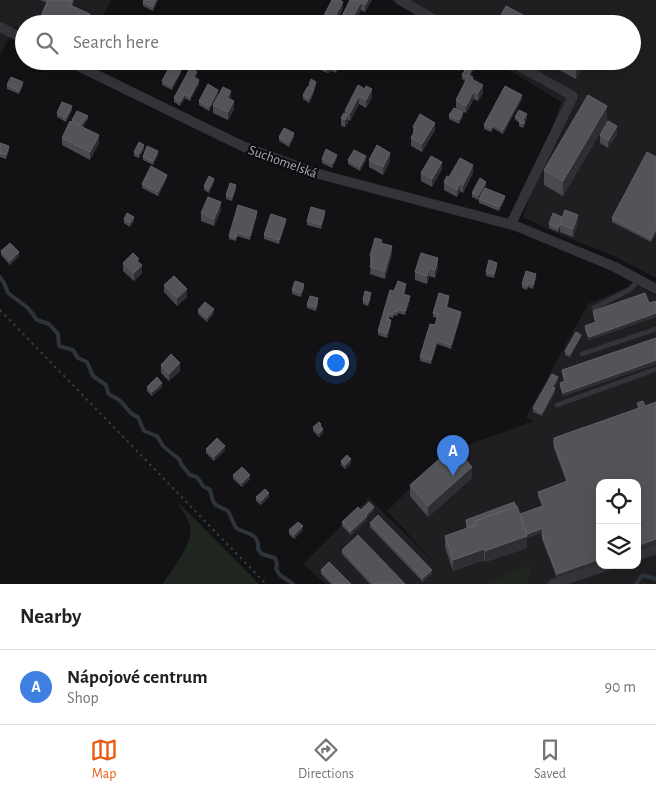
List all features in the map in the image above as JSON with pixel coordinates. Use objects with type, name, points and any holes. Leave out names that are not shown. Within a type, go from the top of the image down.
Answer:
[{"type":"street","points":[[400,0],[426,15]]},
{"type":"street","points":[[0,27],[15,34]]},
{"type":"street","name":"Suchomelská","points":[[86,70],[242,146],[306,170],[511,224],[615,267],[656,289]]},
{"type":"street","points":[[511,224],[573,96],[526,70]]},
{"type":"street","points":[[641,555],[656,549]]},
{"type":"street","points":[[553,584],[597,569]]},
{"type":"lane","points":[[594,308],[629,290],[640,280]]},
{"type":"lane","points":[[582,354],[656,329]]},
{"type":"lane","points":[[557,405],[656,369]]},
{"type":"path","points":[[0,310],[266,584]]},
{"type":"shaded area","points":[[0,0],[111,0],[104,15],[15,15],[15,27],[0,55]]},
{"type":"shaded area","points":[[390,0],[656,0],[656,278],[614,256],[556,233],[523,217],[561,102],[509,70],[641,70],[641,15],[415,15]]},
{"type":"shaded area","points":[[635,284],[656,296],[656,584],[326,584],[303,564],[369,498],[437,565],[387,511],[448,452],[534,421],[526,417],[588,304]]},
{"type":"shaded area","points":[[178,504],[259,584],[163,584],[182,554],[191,532],[189,523]]},
{"type":"shaded area","points":[[530,564],[531,571],[528,584],[486,584]]},
{"type":"building","points":[[48,0],[72,0],[70,5],[90,14],[90,15],[41,15]]},
{"type":"building","points":[[144,0],[156,0],[153,7],[143,2]]},
{"type":"building","points":[[332,0],[343,2],[336,15],[324,15]]},
{"type":"building","points":[[350,0],[368,0],[365,5],[361,2],[354,15],[342,15]]},
{"type":"building","points":[[506,6],[523,15],[501,15]]},
{"type":"building","points":[[168,70],[181,70],[172,86],[162,81]]},
{"type":"building","points":[[189,70],[197,72],[194,77],[199,80],[190,97],[185,94],[180,102],[174,98]]},
{"type":"building","points":[[465,70],[471,70],[467,78],[462,75]]},
{"type":"building","points":[[469,75],[473,77],[472,79],[483,85],[478,93],[474,91],[466,106],[456,100]]},
{"type":"building","points":[[11,77],[23,82],[19,91],[7,85]]},
{"type":"building","points":[[311,79],[316,82],[314,87],[309,84]]},
{"type":"building","points":[[208,84],[218,90],[209,107],[199,101]]},
{"type":"building","points":[[358,85],[365,89],[366,86],[372,89],[366,100],[359,96],[350,113],[345,111]]},
{"type":"building","points":[[308,86],[314,89],[309,99],[303,95]]},
{"type":"building","points":[[505,86],[522,95],[503,130],[493,124],[491,128],[484,125]]},
{"type":"building","points":[[223,87],[231,91],[227,98],[234,101],[228,112],[213,105]]},
{"type":"building","points":[[588,95],[607,106],[563,181],[544,170]]},
{"type":"building","points":[[62,102],[72,106],[66,118],[57,113]]},
{"type":"building","points":[[454,108],[463,112],[459,120],[449,115]]},
{"type":"building","points":[[519,110],[527,114],[523,124],[519,122],[520,119],[515,117]]},
{"type":"building","points":[[77,111],[88,116],[81,125],[72,120]]},
{"type":"building","points":[[344,113],[348,115],[345,120],[341,118]]},
{"type":"building","points":[[420,114],[435,123],[422,144],[411,138],[416,128],[413,127]]},
{"type":"building","points":[[70,121],[99,135],[90,152],[62,138]]},
{"type":"building","points":[[608,121],[617,126],[608,141],[600,135]]},
{"type":"building","points":[[284,128],[294,133],[289,143],[279,137]]},
{"type":"building","points":[[139,142],[144,145],[139,154],[134,152]]},
{"type":"building","points":[[0,143],[9,146],[6,155],[0,153]]},
{"type":"building","points":[[377,145],[390,153],[383,167],[369,160]]},
{"type":"building","points":[[147,146],[158,151],[153,161],[143,157]]},
{"type":"building","points":[[326,149],[337,155],[332,164],[322,159]]},
{"type":"building","points":[[354,150],[366,156],[360,167],[348,160]]},
{"type":"building","points":[[647,152],[656,157],[656,229],[651,239],[612,218]]},
{"type":"building","points":[[431,156],[442,162],[432,179],[421,173]]},
{"type":"building","points":[[460,158],[473,165],[463,185],[460,183],[457,190],[444,182]]},
{"type":"building","points":[[151,166],[167,175],[158,192],[142,184]]},
{"type":"building","points":[[209,176],[214,179],[209,189],[204,186]]},
{"type":"building","points":[[480,178],[486,182],[478,196],[472,193]]},
{"type":"building","points":[[230,183],[236,185],[232,197],[226,195]]},
{"type":"building","points":[[485,188],[505,196],[499,207],[479,199]]},
{"type":"building","points":[[208,197],[221,202],[214,219],[201,213]]},
{"type":"building","points":[[238,205],[257,211],[250,236],[237,232],[236,238],[229,236]]},
{"type":"building","points":[[311,207],[325,211],[321,225],[307,221]]},
{"type":"building","points":[[565,210],[578,215],[573,229],[560,224]]},
{"type":"building","points":[[127,213],[134,217],[130,223],[124,219]]},
{"type":"building","points":[[553,213],[562,217],[558,228],[549,224]]},
{"type":"building","points":[[271,214],[286,219],[279,240],[264,235]]},
{"type":"building","points":[[375,238],[382,240],[381,243],[392,246],[385,271],[370,267],[373,257],[370,256]]},
{"type":"building","points":[[10,243],[19,252],[10,261],[1,251]]},
{"type":"building","points":[[133,253],[139,259],[137,261],[142,265],[134,273],[123,263]]},
{"type":"building","points":[[421,253],[438,258],[435,270],[429,268],[427,276],[415,272]]},
{"type":"building","points":[[489,260],[497,263],[494,274],[486,272]]},
{"type":"building","points":[[526,271],[536,274],[533,285],[528,283],[527,286],[522,284]]},
{"type":"building","points":[[174,276],[187,289],[177,298],[164,285]]},
{"type":"building","points":[[295,281],[304,284],[301,293],[292,290]]},
{"type":"building","points":[[398,281],[406,284],[403,294],[410,296],[405,311],[398,309],[397,312],[394,311],[393,314],[389,314],[388,319],[391,320],[387,334],[378,331],[390,290],[394,291]]},
{"type":"building","points":[[365,291],[371,293],[368,302],[363,300]]},
{"type":"building","points":[[439,293],[449,296],[446,307],[461,312],[451,345],[437,340],[431,360],[420,357],[430,324],[435,325],[438,314],[433,313]]},
{"type":"building","points":[[645,293],[649,303],[656,301],[656,313],[589,337],[585,326],[596,322],[593,311]]},
{"type":"building","points":[[310,296],[318,298],[316,307],[307,305]]},
{"type":"building","points":[[205,302],[214,309],[207,318],[198,310]]},
{"type":"building","points":[[576,332],[581,335],[570,354],[565,351]]},
{"type":"building","points":[[656,338],[656,360],[563,393],[560,383],[565,381],[562,370]]},
{"type":"building","points":[[171,354],[180,363],[169,374],[161,365]]},
{"type":"building","points":[[552,374],[558,377],[552,387],[555,388],[542,413],[533,408]]},
{"type":"building","points":[[157,377],[162,383],[152,392],[147,387]]},
{"type":"building","points":[[643,401],[645,406],[656,402],[656,539],[641,545],[641,479],[596,479],[596,560],[557,574],[542,535],[543,528],[527,534],[520,514],[543,506],[538,492],[568,481],[554,444],[554,438],[639,408],[637,403]]},
{"type":"building","points":[[319,422],[323,429],[319,433],[313,427]]},
{"type":"building","points":[[217,438],[225,446],[214,457],[206,449]]},
{"type":"building","points":[[454,446],[472,467],[428,506],[410,485]]},
{"type":"building","points":[[347,455],[351,459],[345,465],[341,461]]},
{"type":"building","points":[[242,467],[250,475],[242,483],[233,475]]},
{"type":"building","points":[[265,489],[269,493],[261,501],[256,497]]},
{"type":"building","points":[[369,502],[374,507],[351,531],[342,522],[358,507],[361,510]]},
{"type":"building","points":[[514,502],[516,506],[475,521],[475,525],[468,528],[466,520]]},
{"type":"building","points":[[517,506],[527,536],[453,560],[445,536],[476,525],[475,521]]},
{"type":"building","points":[[378,515],[432,570],[423,578],[370,523]]},
{"type":"building","points":[[298,522],[303,526],[294,535],[289,530]]},
{"type":"building","points":[[358,535],[405,584],[374,584],[342,550]]},
{"type":"building","points":[[329,562],[351,584],[334,584],[321,570]]},
{"type":"waterway","points":[[0,277],[8,293],[28,308],[37,320],[49,324],[58,334],[59,346],[73,350],[78,358],[87,362],[93,376],[106,385],[108,393],[122,402],[132,414],[138,417],[144,431],[157,436],[163,446],[180,460],[190,475],[197,477],[203,486],[210,490],[213,501],[216,505],[228,511],[236,528],[255,537],[258,549],[262,554],[275,558],[276,569],[280,575],[293,584]]},
{"type":"waterway","points":[[636,584],[642,575],[656,579]]},
{"type":"place","name":"Nápojové centrum","points":[[453,476]]}]
